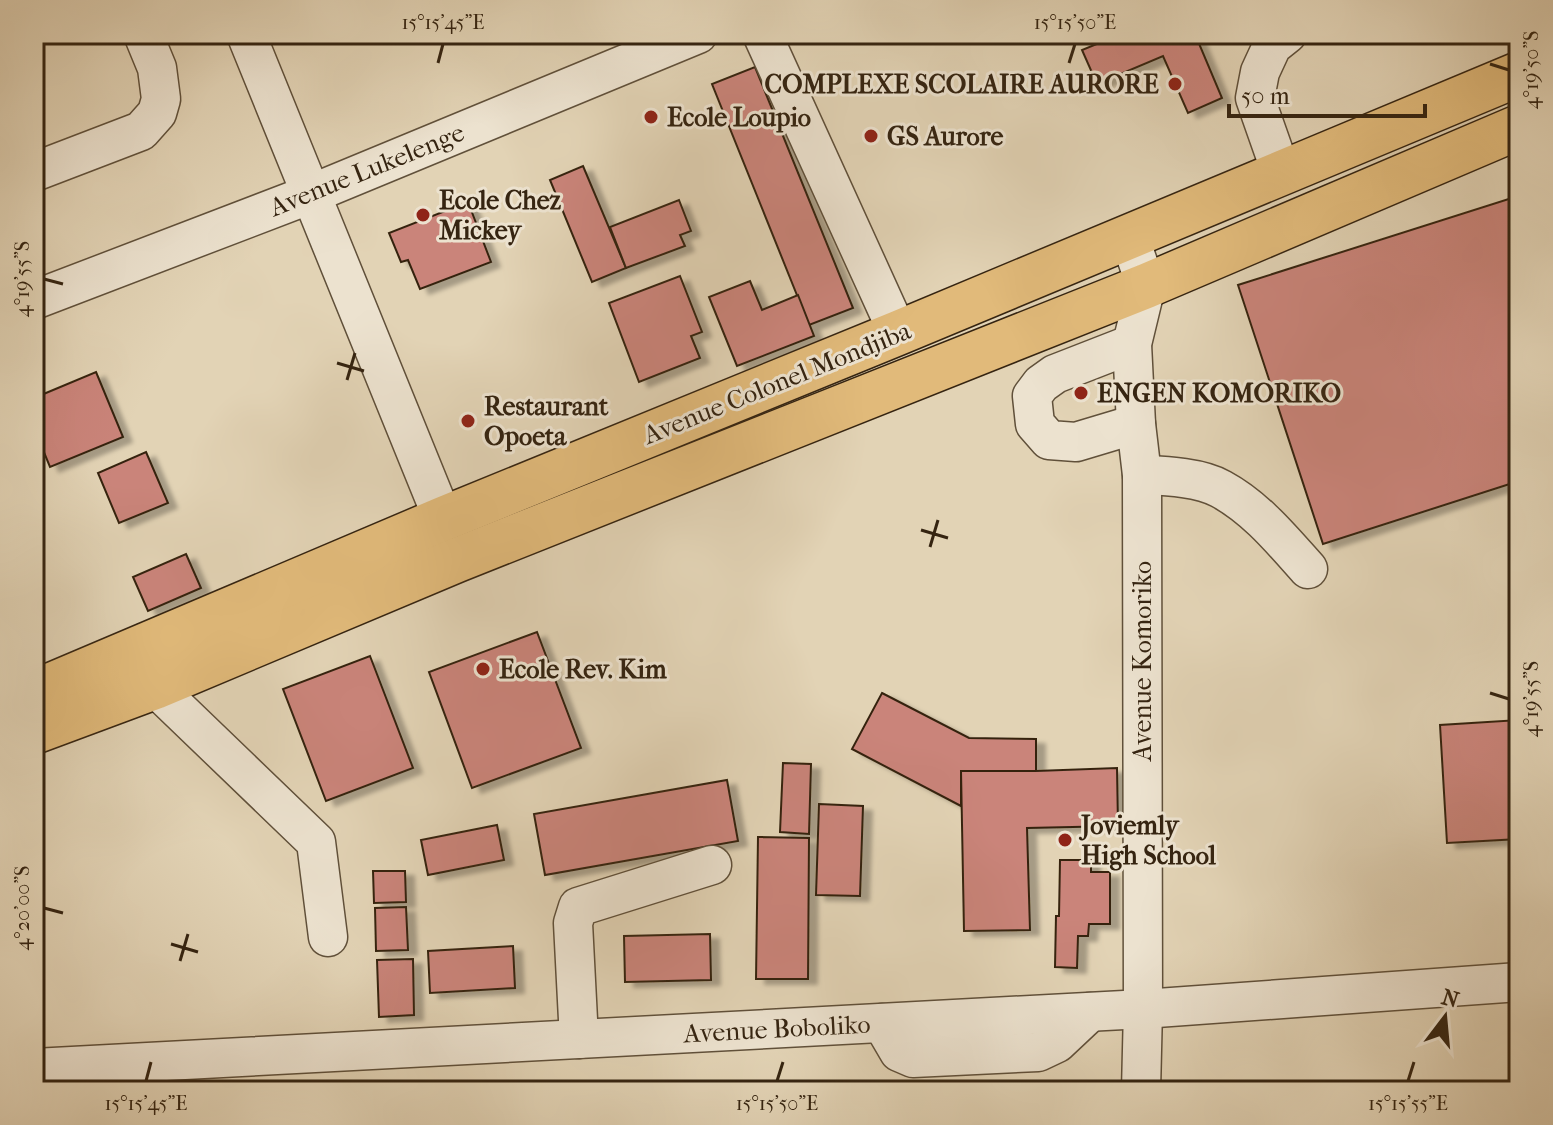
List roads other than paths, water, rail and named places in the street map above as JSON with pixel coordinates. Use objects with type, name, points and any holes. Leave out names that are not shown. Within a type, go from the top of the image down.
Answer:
[{"type":"main road","name":"Avenue Colonel Mondjiba","points":[[34,691],[1519,74]]},
{"type":"main road","name":"Avenue Colonel Mondjiba","points":[[34,732],[155,687],[457,560],[1146,286],[1519,127]]},
{"type":"street","points":[[34,172],[141,131],[157,113],[161,99],[157,68],[143,34]]},
{"type":"street","points":[[246,34],[443,519]]},
{"type":"street","name":"Avenue Lukelenge","points":[[34,300],[311,194],[698,34]]},
{"type":"street","points":[[762,34],[898,333]]},
{"type":"street","points":[[1281,172],[1255,98],[1260,72],[1272,46],[1287,34]]},
{"type":"street","points":[[1129,236],[1146,286]]},
{"type":"street","name":"Avenue Komoriko","points":[[1141,1091],[1142,475],[1132,344],[1146,286]]},
{"type":"street","points":[[1132,344],[1055,374],[1041,384],[1032,396],[1035,424],[1049,440],[1076,442],[1136,424]]},
{"type":"street","points":[[1142,475],[1177,476],[1220,487],[1266,524],[1308,569]]},
{"type":"street","points":[[155,687],[316,842],[328,937]]},
{"type":"street","points":[[579,1039],[573,923],[578,907],[712,865]]},
{"type":"street","name":"Avenue Boboliko","points":[[34,1068],[1143,1009],[1519,982]]},
{"type":"place","name":"COMPLEXE SCOLAIRE AURORE","points":[[1175,84]]},
{"type":"place","name":"Ecole Loupio","points":[[651,117]]},
{"type":"place","name":"GS Aurore","points":[[871,136]]},
{"type":"place","name":"Ecole Chez Mickey","points":[[423,215]]},
{"type":"place","name":"ENGEN KOMORIKO","points":[[1081,393]]},
{"type":"place","name":"Restaurant Opoeta","points":[[468,421]]},
{"type":"place","name":"Ecole Rev. Kim","points":[[483,669]]},
{"type":"place","name":"Joviemly High School","points":[[1065,840]]}]
